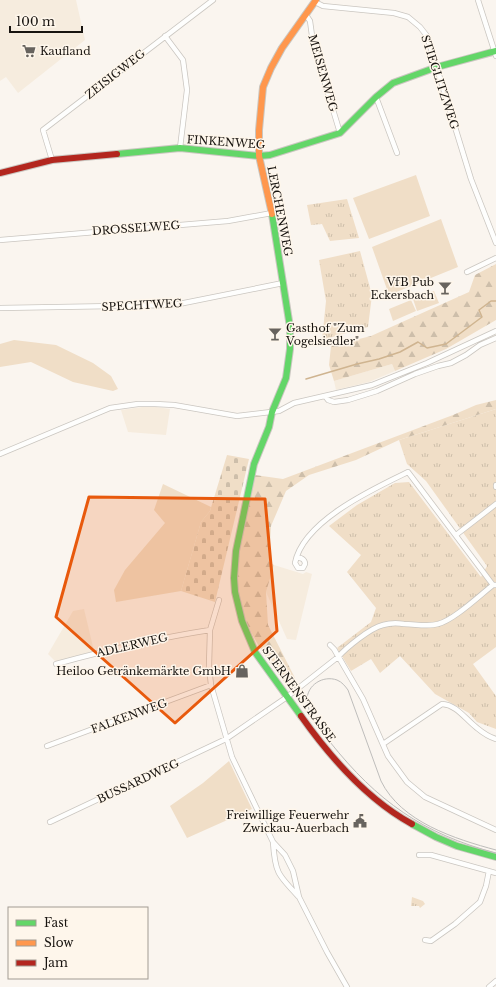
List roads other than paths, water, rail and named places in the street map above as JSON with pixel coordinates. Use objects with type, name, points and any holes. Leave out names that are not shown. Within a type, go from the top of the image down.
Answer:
[{"type":"street","name":"ZEISIGWEG","points":[[52,160],[43,130],[213,0]]},
{"type":"street","points":[[478,0],[495,53]]},
{"type":"street","name":"LERCHENWEG","points":[[272,412],[286,378],[290,349],[290,327],[272,213],[259,156],[259,130],[263,87],[282,48],[315,1]]},
{"type":"street","name":"STIEGLITZWEG","points":[[315,1],[323,6],[394,13],[408,17],[420,27],[427,36],[471,179],[496,243]]},
{"type":"street","name":"MEISENWEG","points":[[306,15],[310,21],[313,44],[340,133]]},
{"type":"street","points":[[165,36],[183,60],[187,90],[180,148]]},
{"type":"street","name":"FINKENWEG","points":[[0,173],[52,160],[180,148],[259,156],[270,155],[340,133],[376,97],[393,83],[437,67],[495,53]]},
{"type":"street","points":[[376,97],[397,152]]},
{"type":"street","name":"DROSSELWEG","points":[[0,240],[228,221],[272,213]]},
{"type":"street","points":[[467,272],[496,258]]},
{"type":"street","name":"SPECHTWEG","points":[[0,308],[174,305],[283,283]]},
{"type":"street","points":[[0,454],[110,408],[155,404],[174,405],[237,416],[279,411],[294,403],[372,385],[427,363],[496,331]]},
{"type":"street","points":[[325,396],[328,400],[334,402],[348,400],[377,391],[415,374],[451,363],[480,345],[496,338]]},
{"type":"street","name":"STERNENSTRASSE","points":[[272,412],[269,427],[254,464],[236,551],[234,578],[235,592],[242,621],[255,652],[320,741],[350,777],[395,815],[436,837],[483,854],[496,856]]},
{"type":"street","points":[[297,557],[306,540],[333,514],[369,491],[408,472],[495,585]]},
{"type":"street","points":[[456,535],[496,504]]},
{"type":"street","name":"BUSSARDWEG","points":[[50,822],[226,739],[287,696],[373,629],[392,623],[439,624],[495,585]]},
{"type":"street","points":[[219,600],[210,630],[208,666],[211,685],[226,739],[232,757],[273,842],[285,855],[293,870],[299,896],[327,952],[347,987]]},
{"type":"street","name":"ADLERWEG","points":[[56,664],[114,648],[210,630]]},
{"type":"street","points":[[330,645],[334,649],[363,699],[388,756],[407,782],[425,797],[496,830]]},
{"type":"street","name":"FALKENWEG","points":[[47,746],[211,685]]},
{"type":"street","points":[[383,744],[442,704],[449,704],[478,729],[496,739]]},
{"type":"street","points":[[273,842],[274,859],[277,872],[299,896]]},
{"type":"street","points":[[419,855],[431,855],[496,873]]},
{"type":"street","points":[[425,940],[431,941],[437,937],[455,924],[480,902],[486,886],[489,871]]},
{"type":"street","points":[[489,987],[496,981]]},
{"type":"waterway","points":[[306,379],[379,359],[400,352],[418,342],[427,348],[446,344],[482,317],[479,310],[491,301],[496,301]]},
{"type":"tram line","points":[[496,850],[447,834],[431,827],[415,818],[402,808],[390,795],[381,781],[348,690],[340,682],[332,679],[321,680],[313,686],[307,700],[312,717],[330,742],[366,782],[384,798],[424,825],[446,836],[496,853]]},
{"type":"place","name":"Kaufland","points":[[29,51]]},
{"type":"place","name":"VfB Pub Eckersbach","points":[[445,288]]},
{"type":"place","name":"Gasthof \"Zum Vogelsiedler\"","points":[[275,334]]},
{"type":"place","name":"Heiloo Getränkemärkte GmbH","points":[[242,671]]},
{"type":"place","name":"Freiwillige Feuerwehr Zwickau-Auerbach","points":[[360,821]]}]
